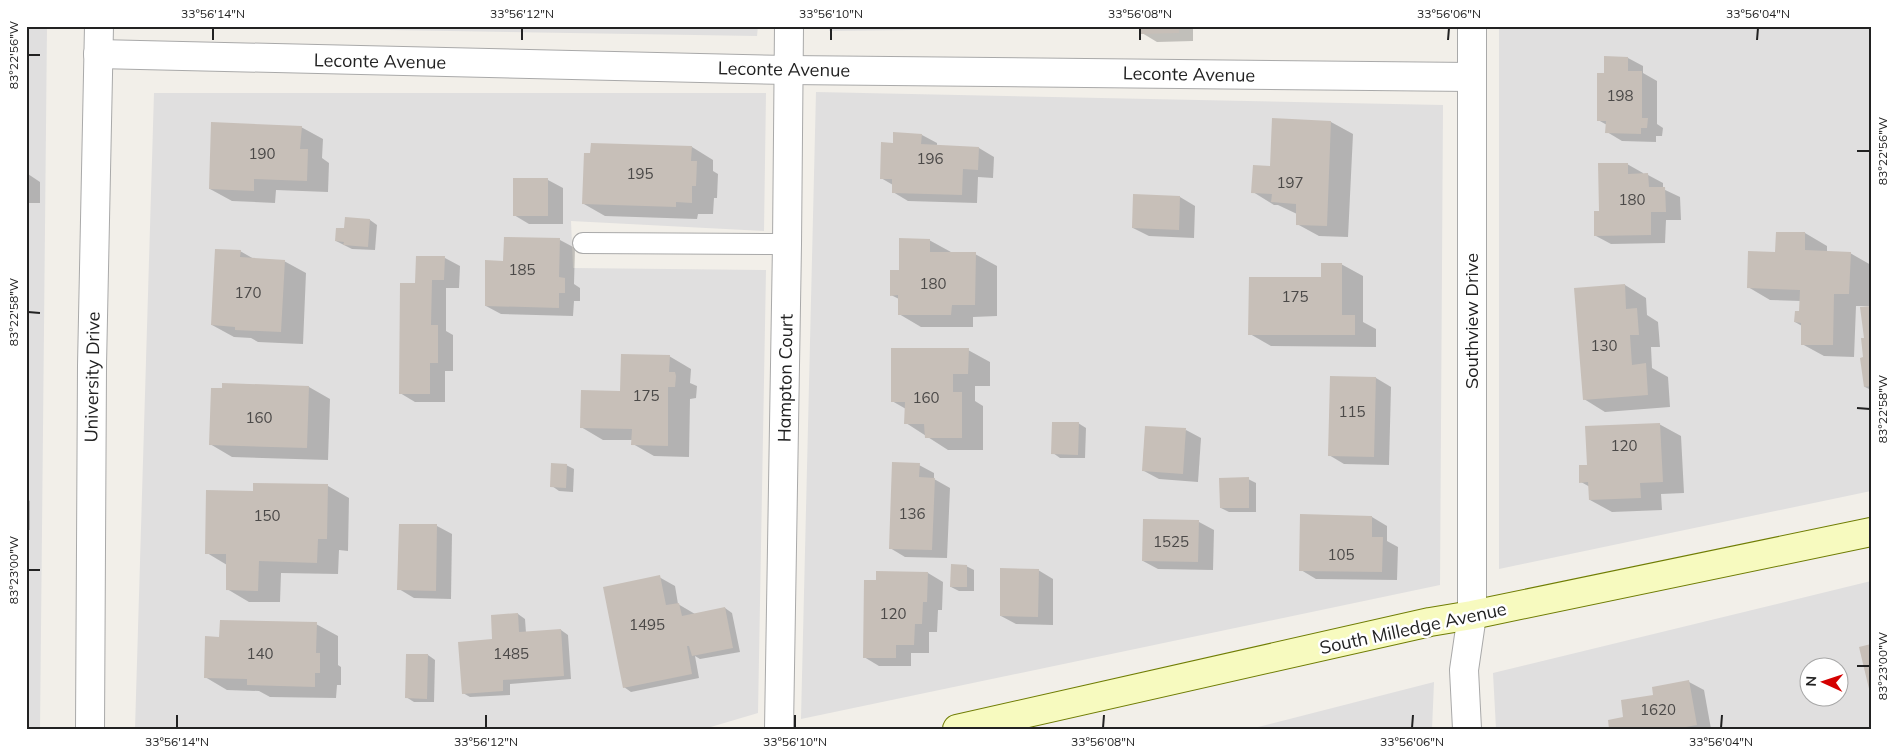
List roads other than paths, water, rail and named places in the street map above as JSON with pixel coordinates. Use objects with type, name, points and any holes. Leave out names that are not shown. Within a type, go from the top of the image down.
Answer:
[{"type":"main road","name":"South Milledge Avenue","points":[[957,729],[1420,624],[1472,615],[1871,532]]},
{"type":"street","name":"University Drive","points":[[90,729],[92,395],[99,26]]},
{"type":"street","name":"Hampton Court","points":[[778,729],[789,26]]},
{"type":"street","name":"Southview Drive","points":[[1467,729],[1464,670],[1472,615],[1472,26]]},
{"type":"street","name":"Leconte Avenue","points":[[98,54],[788,70],[1471,77]]},
{"type":"lane","points":[[583,243],[787,244]]}]
